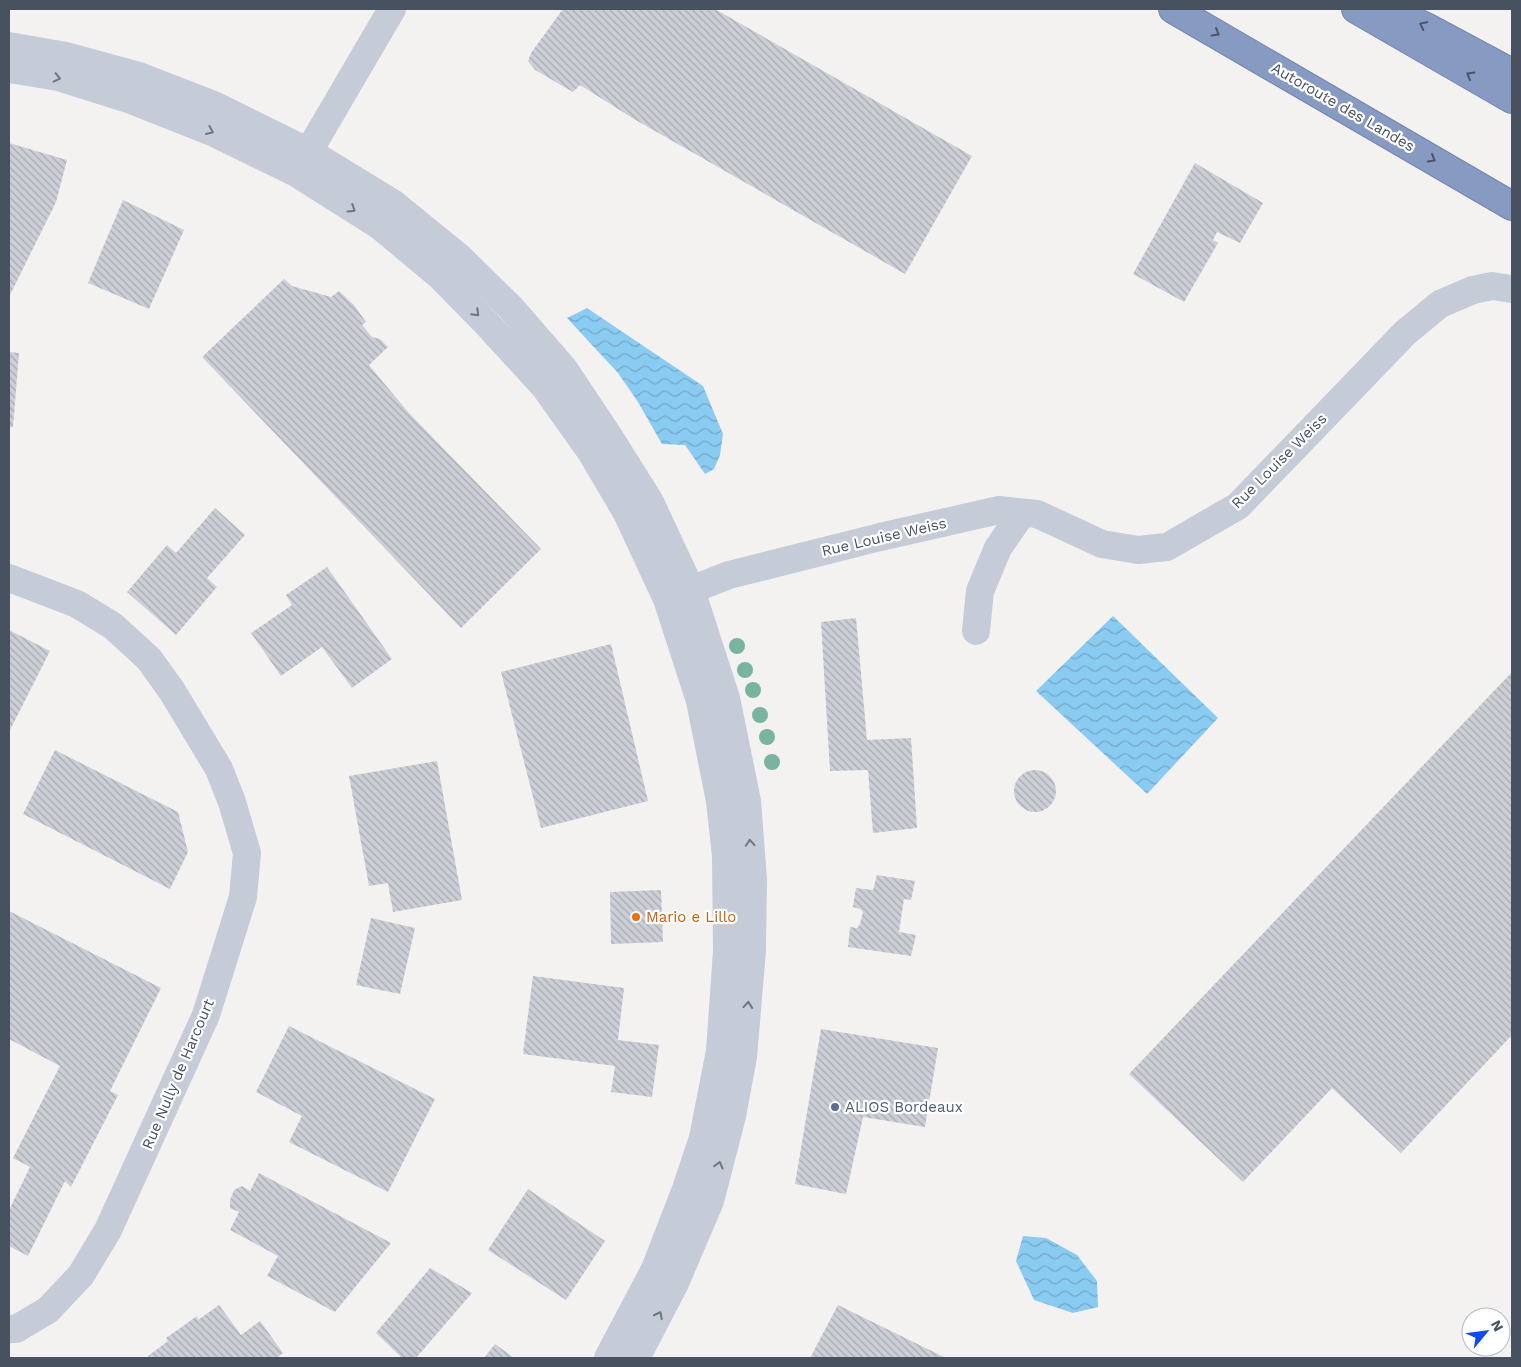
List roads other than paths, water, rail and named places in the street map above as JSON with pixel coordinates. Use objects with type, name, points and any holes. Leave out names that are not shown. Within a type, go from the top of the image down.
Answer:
[{"type":"highway","name":"Autoroute des Landes","points":[[1173,9],[1506,202]]},
{"type":"highway","points":[[1356,9],[1512,99]]},
{"type":"highway","points":[[1388,9],[1426,26],[1512,74]]},
{"type":"street","points":[[303,163],[392,9]]},
{"type":"street","points":[[9,46],[66,56],[139,76],[214,105],[303,163]]},
{"type":"street","points":[[9,69],[58,77],[131,100],[212,132],[303,163],[394,204],[459,257],[512,308],[564,368],[614,443],[650,502],[679,594],[720,801],[726,856],[728,951],[720,1042],[703,1138],[686,1189],[655,1269],[608,1358]]},
{"type":"street","name":"Rue Louise Weiss","points":[[679,594],[729,575],[880,537],[999,510],[1037,514],[1102,544],[1138,550],[1167,547],[1238,506],[1405,333],[1440,304],[1473,290],[1492,286],[1512,289]]},
{"type":"street","points":[[976,631],[980,591],[998,548],[1022,513]]},
{"type":"street","name":"Rue Nully de Harcourt","points":[[9,578],[77,604],[113,626],[149,659],[172,691],[219,769],[232,802],[247,852],[243,897],[206,1015],[108,1230],[81,1275],[48,1310],[16,1329],[9,1329]]},
{"type":"street","points":[[636,1358],[675,1283],[710,1201],[732,1116],[743,1057],[752,950],[753,878],[747,801],[726,698],[679,594]]},
{"type":"water","points":[[587,308],[703,386],[723,434],[720,455],[714,469],[705,474],[685,445],[662,444],[638,402],[618,373],[567,318]]},
{"type":"water","points":[[1113,616],[1218,718],[1147,794],[1036,691]]},
{"type":"water","points":[[1023,1236],[1046,1238],[1077,1255],[1097,1281],[1098,1307],[1073,1313],[1034,1300],[1016,1261]]},
{"type":"place","name":"Mario e Lillo","points":[[636,917]]},
{"type":"place","name":"ALIOS Bordeaux","points":[[835,1107]]}]
